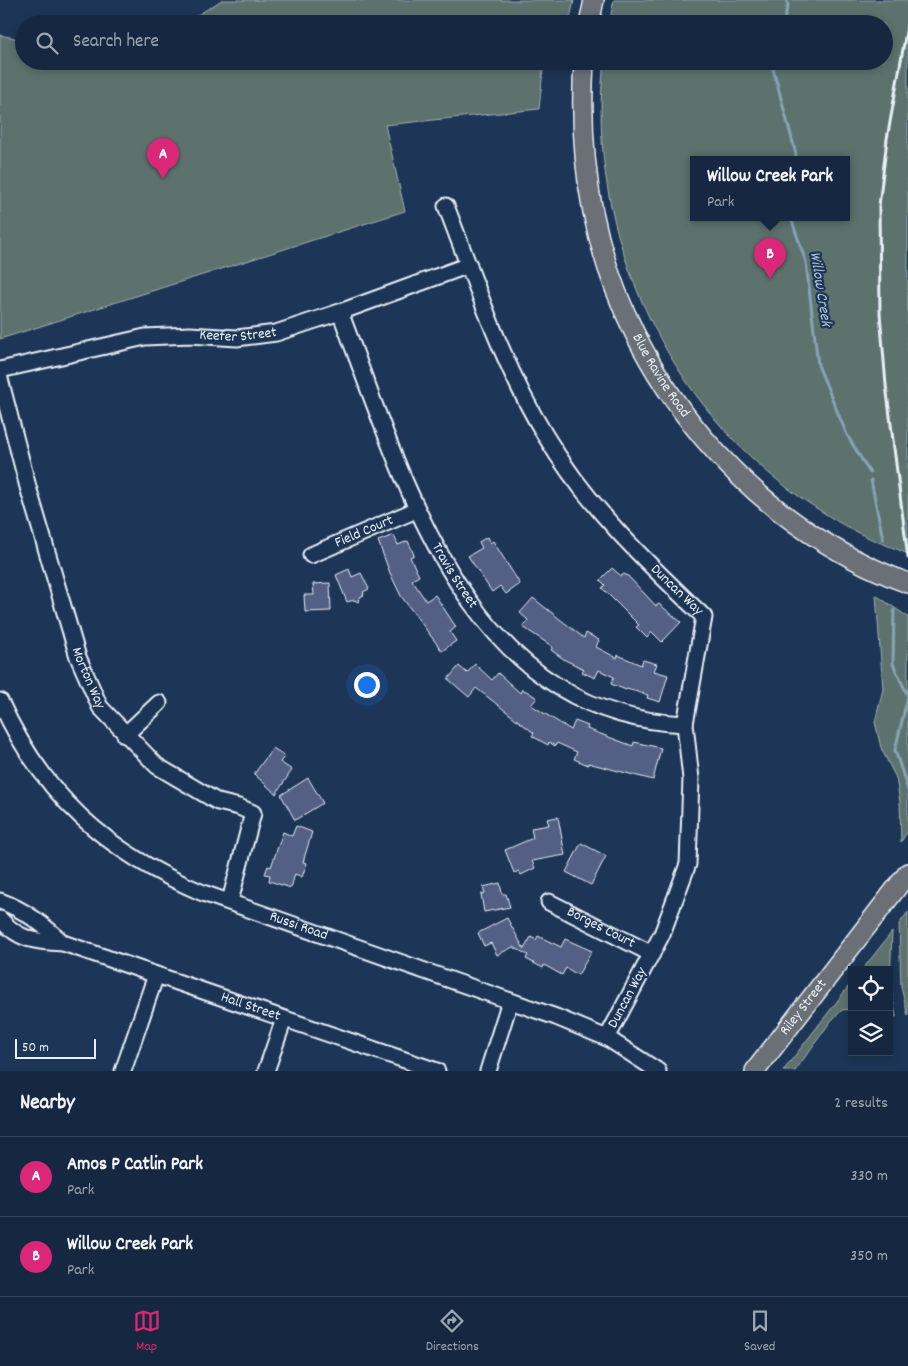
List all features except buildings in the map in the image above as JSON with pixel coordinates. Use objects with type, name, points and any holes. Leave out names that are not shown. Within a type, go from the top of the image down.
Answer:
[{"type":"main road","points":[[591,15],[594,0]]},
{"type":"main road","name":"Blue Ravine Road","points":[[584,70],[583,138],[593,212],[605,260],[618,295],[664,385],[684,413],[728,466],[784,514],[857,561],[903,581]]},
{"type":"main road","name":"Riley Street","points":[[755,1071],[890,899],[908,873]]},
{"type":"street","points":[[446,206],[469,265]]},
{"type":"street","name":"Keefer Street","points":[[0,370],[145,337],[182,335],[237,338],[276,333],[469,265]]},
{"type":"street","name":"Duncan Way","points":[[469,265],[505,357],[524,397],[568,471],[604,517],[631,547],[704,617],[685,724],[691,778],[688,864],[671,914],[607,1038]]},
{"type":"street","name":"Travis Street","points":[[340,312],[416,510],[441,558],[470,605],[489,627],[535,669],[558,686],[614,712],[643,720],[685,724]]},
{"type":"street","name":"Morton Way","points":[[0,379],[28,487],[78,657],[100,707],[157,766],[218,802],[240,806],[253,813],[230,901]]},
{"type":"street","name":"Field Court","points":[[311,555],[416,510]]},
{"type":"street","name":"Russi Road","points":[[0,701],[20,742],[37,768],[73,812],[102,836],[152,869],[203,893],[556,1017],[607,1038],[658,1071]]},
{"type":"street","points":[[125,735],[159,703]]},
{"type":"street","name":"Hall Street","points":[[0,901],[13,906],[44,925],[63,943]]},
{"type":"street","name":"Borges Court","points":[[548,902],[652,954]]},
{"type":"street","name":"Hall Street","points":[[0,919],[12,932],[37,942],[63,943],[438,1071]]},
{"type":"street","points":[[123,1071],[156,975]]},
{"type":"street","points":[[488,1071],[510,1001]]},
{"type":"street","points":[[266,1071],[284,1018]]},
{"type":"green space","points":[[222,0],[574,0],[571,15],[198,15]]},
{"type":"green space","points":[[614,0],[908,0],[908,554],[838,522],[807,502],[757,463],[713,417],[676,366],[646,310],[623,250],[608,188],[601,125],[604,70],[893,70],[893,15],[611,15]]},
{"type":"green space","points":[[0,35],[15,38],[15,70],[543,70],[539,109],[385,125],[405,211],[0,339]]},
{"type":"green space","points":[[876,595],[908,617],[908,831],[901,842],[900,802],[896,778],[881,748],[875,722],[883,689]]},
{"type":"green space","points":[[908,912],[908,1016],[901,987],[899,924]]},
{"type":"green space","points":[[892,932],[891,966],[865,966]]},
{"type":"green space","points":[[848,987],[848,1009],[842,1010],[831,1021],[795,1071],[783,1071]]},
{"type":"green space","points":[[893,1000],[896,1017],[893,1016]]},
{"type":"waterway","name":"Willow Creek","points":[[785,15],[788,5],[786,0]]},
{"type":"waterway","name":"Willow Creek","points":[[773,70],[796,156]]},
{"type":"waterway","name":"Willow Creek","points":[[792,221],[806,262],[818,365],[847,435],[870,473]]},
{"type":"waterway","name":"Willow Creek","points":[[871,480],[883,539]]},
{"type":"waterway","name":"Willow Creek","points":[[894,610],[893,664],[908,696],[895,750],[908,790]]},
{"type":"railway","points":[[908,21],[887,139],[879,206],[880,313],[886,385],[908,558]]},
{"type":"place","name":"Amos P Catlin Park","points":[[163,179]]},
{"type":"place","name":"Willow Creek Park","points":[[770,279]]}]
